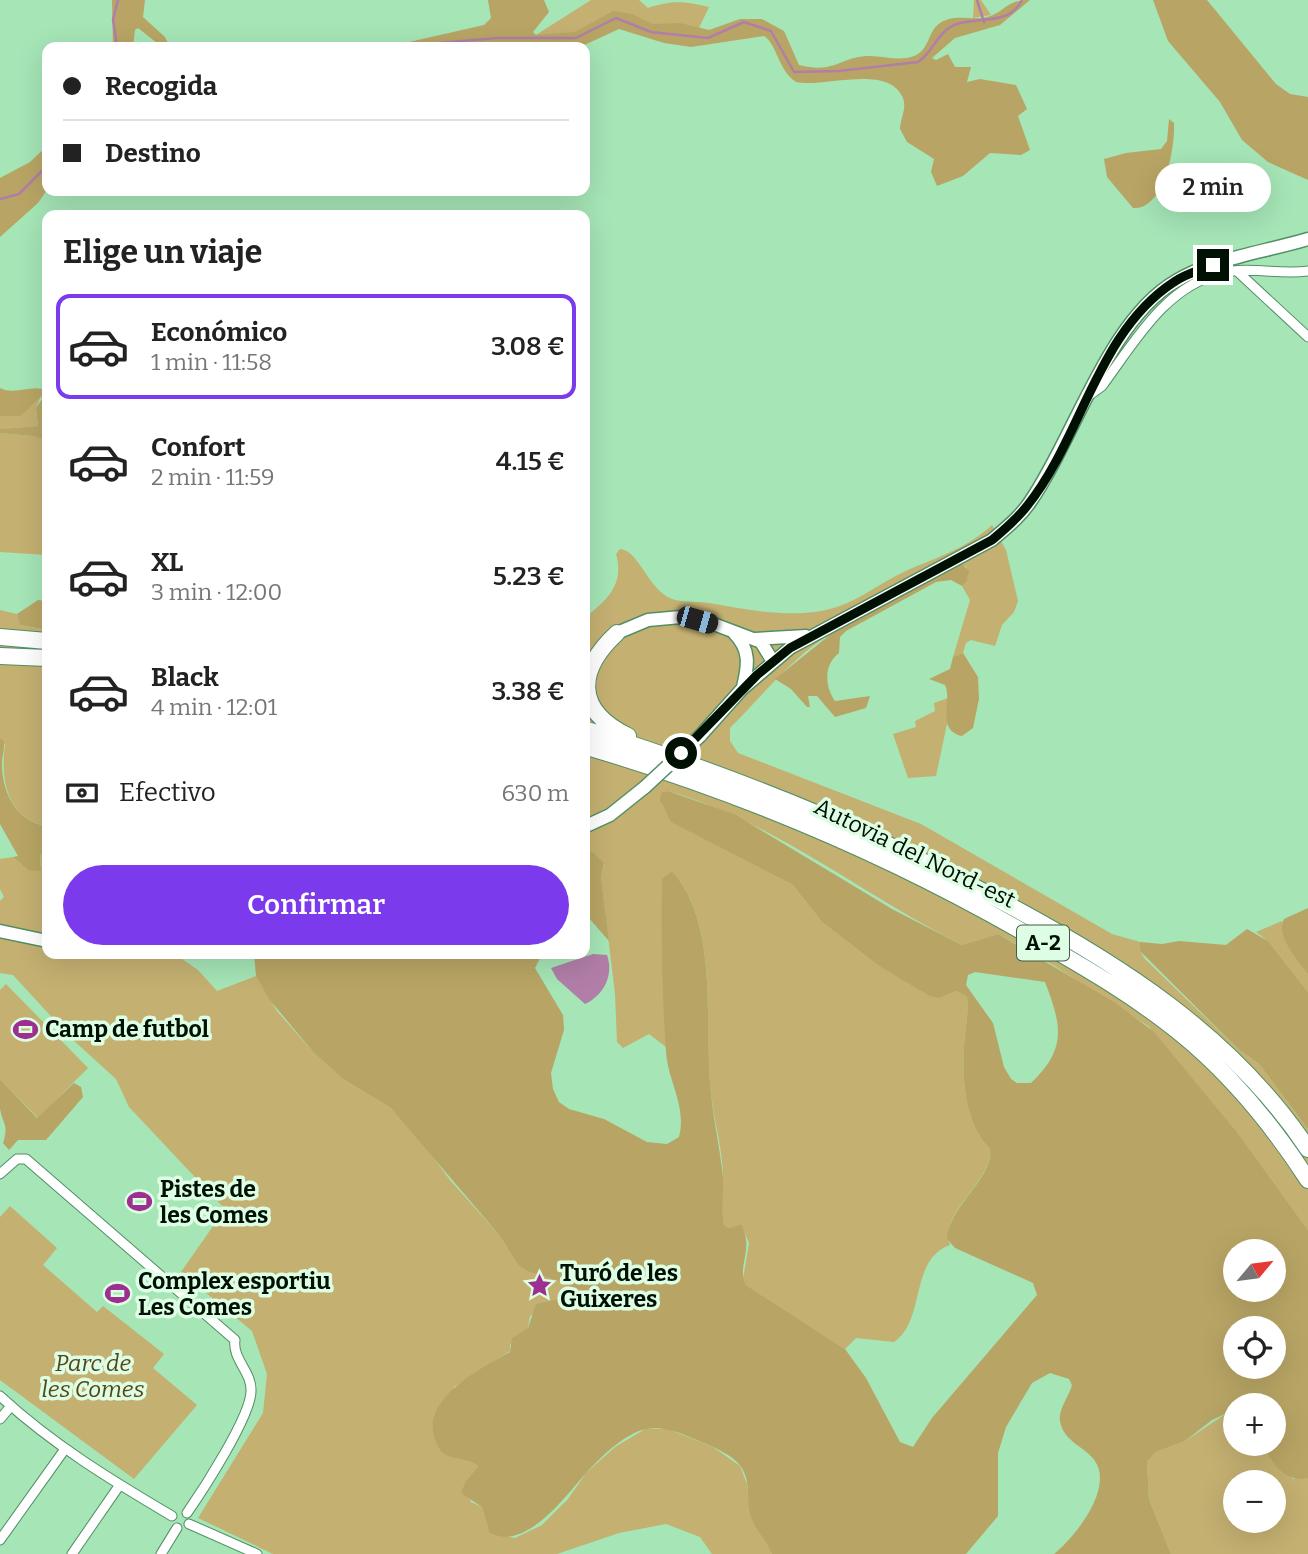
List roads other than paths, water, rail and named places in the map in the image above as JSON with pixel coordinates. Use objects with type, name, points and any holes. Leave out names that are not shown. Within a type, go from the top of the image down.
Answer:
[{"type":"highway","points":[[590,650],[617,633]]},
{"type":"highway","points":[[590,669],[617,633]]},
{"type":"highway","points":[[0,637],[42,641]]},
{"type":"highway","points":[[0,656],[42,658]]},
{"type":"highway","points":[[590,700],[606,723],[651,750]]},
{"type":"highway","name":"Autovia del Nord-est","points":[[590,731],[747,785],[888,843],[1027,914],[1117,967],[1200,1028],[1238,1062],[1273,1102],[1308,1149]]},
{"type":"highway","name":"Autovia del Nord-est","points":[[590,748],[787,816],[945,889],[1052,948],[1131,997],[1191,1042],[1246,1096],[1308,1180]]},
{"type":"street","points":[[590,824],[610,815],[645,787],[700,736],[772,660],[810,635],[992,540],[1013,523],[1043,483],[1108,359],[1137,316],[1175,281],[1213,265],[1308,239]]},
{"type":"street","points":[[1091,394],[1102,386],[1169,301],[1193,283],[1223,272],[1308,271]]},
{"type":"street","points":[[1238,272],[1308,337]]},
{"type":"street","points":[[617,633],[648,621],[681,617],[711,624],[765,645],[772,660]]},
{"type":"street","points":[[744,638],[810,635]]},
{"type":"street","points":[[742,689],[748,661],[744,638]]},
{"type":"street","points":[[0,931],[42,940]]},
{"type":"street","points":[[0,1174],[19,1158],[29,1162],[235,1340],[233,1350],[252,1389],[247,1410],[187,1513],[189,1524]]},
{"type":"street","points":[[0,1396],[65,1449],[119,1486],[172,1516]]},
{"type":"street","points":[[0,1419],[11,1406]]},
{"type":"street","points":[[0,1539],[65,1449]]},
{"type":"street","points":[[72,1554],[119,1486]]},
{"type":"street","points":[[172,1516],[178,1511],[187,1513]]},
{"type":"street","points":[[172,1516],[172,1522],[177,1528],[184,1529],[189,1524]]},
{"type":"street","points":[[189,1524],[257,1554]]},
{"type":"street","points":[[161,1554],[177,1528]]},
{"type":"waterway","points":[[116,42],[113,19],[118,0]]},
{"type":"waterway","points":[[977,0],[984,22]]},
{"type":"waterway","points":[[451,42],[497,38],[576,38],[616,18],[651,32],[708,38],[744,22],[771,31],[794,72],[839,71],[918,62],[952,26],[1000,18],[1016,9],[1022,0]]},
{"type":"waterway","points":[[0,199],[19,194],[42,171]]},
{"type":"place","name":"Camp de futbol","points":[[25,1029]]},
{"type":"place","name":"Pistes de les Comes","points":[[140,1202]]},
{"type":"place","name":"Turó de les Guixeres","points":[[540,1286]]},
{"type":"place","name":"Complex esportiu Les Comes","points":[[118,1294]]},
{"type":"park label","name":"Parc de les Comes","points":[[93,1376]]}]
